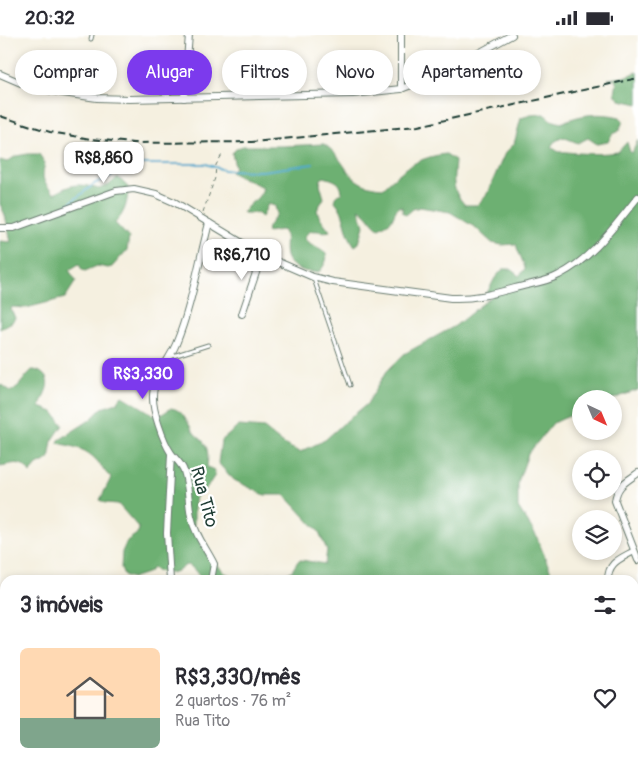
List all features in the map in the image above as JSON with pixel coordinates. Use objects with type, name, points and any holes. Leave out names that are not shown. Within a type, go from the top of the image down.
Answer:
[{"type":"street","points":[[184,98],[189,35]]},
{"type":"street","points":[[400,89],[401,35]]},
{"type":"street","points":[[0,74],[28,86],[63,93],[105,98],[353,94],[400,89],[449,70],[512,35]]},
{"type":"street","points":[[0,228],[14,227],[116,191],[134,189],[156,194],[176,203],[262,255],[313,277],[340,283],[451,298],[485,297],[558,276],[578,263],[596,247],[638,197]]},
{"type":"street","name":"Rua Tito","points":[[209,223],[182,327],[170,357],[158,376],[153,397],[156,415],[171,454],[184,469],[191,517],[195,530],[214,564],[212,575]]},
{"type":"street","points":[[242,314],[262,255]]},
{"type":"street","points":[[170,575],[167,533],[171,454]]},
{"type":"street","points":[[638,473],[620,486],[616,492],[616,501],[638,560]]},
{"type":"street","points":[[608,575],[612,565],[617,560],[634,551]]},
{"type":"lane","points":[[313,277],[350,385]]},
{"type":"lane","points":[[170,357],[208,345]]},
{"type":"path","points":[[201,218],[215,178],[216,165],[223,153]]},
{"type":"green space","points":[[638,72],[638,104],[620,100],[615,94],[617,82],[614,79],[608,79]]},
{"type":"green space","points":[[544,114],[551,120],[561,123],[582,116],[597,114],[620,117],[623,121],[619,131],[612,134],[608,142],[597,144],[588,138],[578,143],[563,137],[554,142],[551,147],[559,152],[593,154],[618,152],[627,142],[632,153],[638,140],[638,390],[622,396],[622,390],[572,390],[572,415],[553,423],[528,454],[518,482],[518,507],[536,535],[552,575],[265,575],[268,573],[286,574],[292,571],[298,561],[301,560],[325,564],[327,550],[319,532],[285,495],[265,495],[234,480],[218,463],[221,441],[239,426],[264,428],[285,445],[300,452],[325,440],[367,404],[387,371],[404,354],[455,326],[492,296],[487,293],[495,278],[503,269],[511,269],[519,276],[525,269],[516,244],[502,245],[492,243],[476,228],[450,212],[420,207],[413,209],[406,215],[400,206],[397,208],[391,221],[379,228],[359,209],[364,226],[359,243],[355,246],[351,241],[342,212],[335,201],[337,195],[342,193],[339,183],[324,177],[321,179],[320,184],[324,198],[317,210],[330,231],[313,231],[304,238],[322,250],[327,257],[320,271],[305,271],[295,267],[288,260],[285,250],[284,231],[267,232],[268,227],[277,214],[275,206],[268,204],[262,217],[257,213],[243,213],[260,195],[263,187],[230,172],[235,167],[232,153],[237,148],[243,146],[324,144],[339,158],[354,178],[361,183],[383,188],[397,175],[419,161],[446,154],[455,160],[454,184],[460,199],[465,205],[477,205],[486,196],[505,153],[514,144],[521,118]]},
{"type":"green space","points":[[39,154],[45,163],[44,180],[54,194],[76,185],[99,189],[109,185],[118,177],[128,187],[128,192],[124,211],[115,223],[129,238],[127,250],[112,267],[97,266],[85,271],[82,270],[79,264],[69,270],[76,281],[65,298],[26,308],[12,307],[15,318],[0,329],[0,241],[11,242],[5,215],[0,204],[0,160],[7,162],[16,156]]},
{"type":"green space","points":[[32,370],[43,374],[47,382],[40,407],[53,412],[63,425],[52,441],[49,459],[37,465],[30,473],[24,466],[17,463],[0,466],[0,384],[11,391]]},
{"type":"green space","points":[[123,396],[156,416],[171,408],[180,411],[195,434],[206,446],[207,467],[214,470],[215,475],[208,486],[196,497],[194,507],[194,529],[211,558],[225,573],[230,575],[198,575],[188,565],[170,573],[163,573],[153,568],[141,575],[124,575],[121,568],[122,552],[127,541],[138,533],[139,528],[118,504],[105,503],[100,500],[111,478],[97,461],[85,451],[58,443],[59,440],[90,420],[102,408],[117,403]]},
{"type":"waterway","points":[[65,207],[94,184],[135,164],[206,164],[224,170],[262,171],[313,164]]},
{"type":"railway","points":[[0,116],[50,132],[91,139],[133,143],[252,142],[418,126],[638,78]]}]
